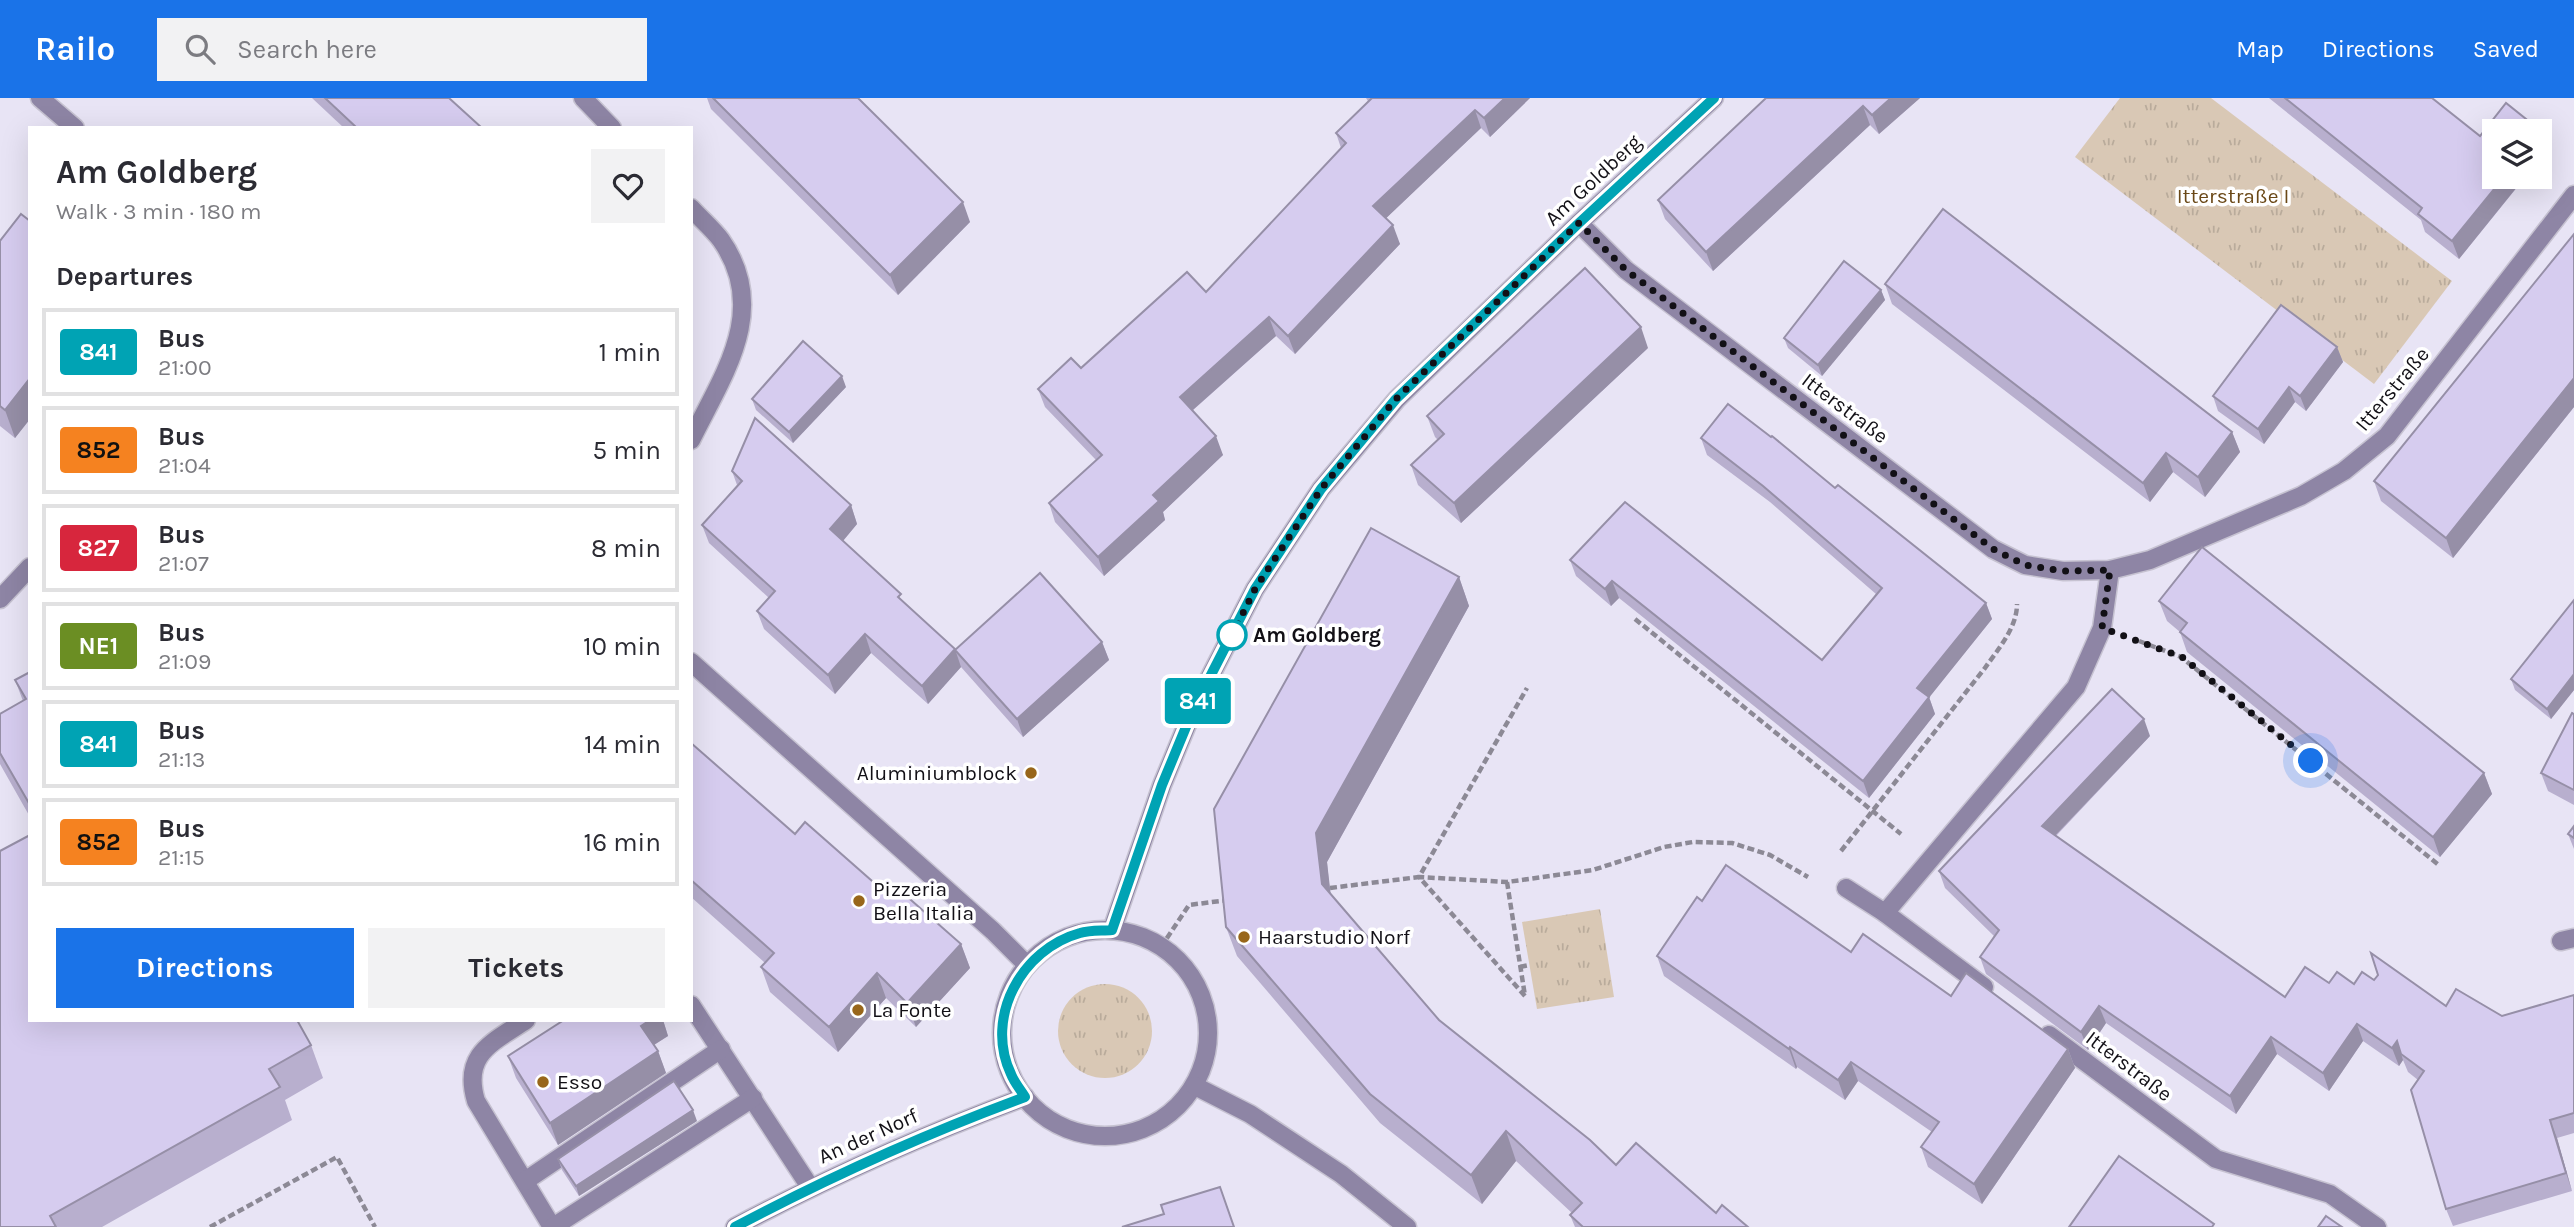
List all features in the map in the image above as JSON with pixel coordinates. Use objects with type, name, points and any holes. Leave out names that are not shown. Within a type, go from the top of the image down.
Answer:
[{"type":"street","points":[[40,98],[73,126]]},
{"type":"street","points":[[583,98],[610,126]]},
{"type":"street","name":"Am Goldberg","points":[[1112,930],[1162,785],[1193,710],[1255,589],[1321,489],[1396,399],[1714,98]]},
{"type":"street","name":"Itterstraße","points":[[1579,223],[1626,270],[1993,549],[2025,565],[2063,571],[2110,570],[2150,560],[2301,496],[2344,471],[2387,436],[2574,195]]},
{"type":"street","points":[[693,210],[720,238],[733,261],[743,292],[738,342],[693,436]]},
{"type":"street","points":[[0,599],[28,569]]},
{"type":"street","points":[[1885,913],[2076,687],[2102,628],[2110,570]]},
{"type":"street","points":[[693,664],[993,931],[1027,965]]},
{"type":"street","points":[[1846,888],[1885,913],[1996,995]]},
{"type":"street","points":[[1112,930],[1146,938],[1161,947],[1175,957],[1197,985],[1208,1018],[1207,1053],[1195,1086],[1174,1111],[1145,1129],[1113,1137],[1080,1134],[1049,1120],[1025,1097],[1010,1072],[1003,1045],[1004,1016],[1012,989],[1027,965],[1051,944],[1081,933],[1112,930]]},
{"type":"street","points":[[693,1008],[810,1187]]},
{"type":"street","points":[[523,1022],[481,1052],[472,1068],[471,1084],[476,1101],[553,1227],[753,1098]]},
{"type":"street","name":"Itterstraße","points":[[2040,1028],[2216,1159],[2330,1194],[2377,1227]]},
{"type":"street","points":[[525,1181],[721,1049]]},
{"type":"street","points":[[1195,1086],[1250,1114],[1341,1174],[1407,1227]]},
{"type":"street","name":"An der Norf","points":[[735,1227],[810,1187],[956,1122],[1025,1097]]},
{"type":"path","points":[[1819,879],[2005,639],[2017,615],[2017,591],[2025,565]]},
{"type":"path","points":[[1635,619],[1931,859]]},
{"type":"path","points":[[2102,628],[2182,657],[2440,866]]},
{"type":"path","points":[[1419,877],[1527,688]]},
{"type":"path","points":[[1330,887],[1419,877],[1507,882],[1593,870],[1664,847],[1693,842],[1732,843],[1769,855],[1803,876],[1846,888]]},
{"type":"path","points":[[1419,877],[1525,996],[1507,882]]},
{"type":"path","points":[[1161,947],[1189,905],[1240,899]]},
{"type":"path","points":[[1520,967],[1529,965]]},
{"type":"path","points":[[210,1227],[337,1157],[376,1227]]},
{"type":"green space","name":"Itterstraße I","points":[[2120,98],[2211,98],[2452,281],[2374,384],[2075,157]]},
{"type":"green space","points":[[1600,909],[1614,997],[1537,1009],[1522,922]]},
{"type":"green space","points":[[1105,984],[1123,988],[1138,998],[1148,1013],[1152,1031],[1148,1049],[1138,1064],[1123,1074],[1105,1078],[1087,1074],[1072,1064],[1062,1049],[1058,1031],[1062,1013],[1072,998],[1087,988]]},
{"type":"building","points":[[325,98],[449,98],[480,126],[355,126]]},
{"type":"building","points":[[713,98],[858,98],[963,202],[890,275]]},
{"type":"building","points":[[1372,98],[1505,98],[1484,118],[1475,110],[1373,206],[1393,225],[1288,336],[1269,317],[1180,397],[1216,436],[1153,495],[1159,501],[1098,557],[1049,503],[1102,455],[1038,389],[1071,358],[1081,368],[1187,272],[1206,292],[1346,143],[1336,133]]},
{"type":"building","points":[[1766,98],[1891,98],[1872,115],[1863,106],[1706,252],[1658,200]]},
{"type":"building","points":[[2285,98],[2432,98],[2480,136],[2482,133],[2482,189],[2494,189],[2452,241],[2418,214],[2422,208]]},
{"type":"building","points":[[2506,103],[2526,119],[2493,119]]},
{"type":"building","points":[[1943,209],[2232,432],[2198,477],[2166,453],[2143,483],[1885,284]]},
{"type":"building","points":[[21,214],[28,219],[28,381],[5,410],[0,406],[0,241]]},
{"type":"building","points":[[2574,234],[2574,378],[2446,538],[2374,481]]},
{"type":"building","points":[[1844,261],[1881,290],[1818,365],[1784,338]]},
{"type":"building","points":[[1585,268],[1641,327],[1454,503],[1411,465],[1444,434],[1427,416]]},
{"type":"building","points":[[2281,305],[2337,347],[2300,396],[2289,387],[2258,429],[2213,396]]},
{"type":"building","points":[[803,341],[842,376],[789,432],[752,399]]},
{"type":"building","points":[[1728,404],[1835,488],[1838,485],[1986,603],[1917,688],[1929,697],[1863,781],[1612,581],[1605,589],[1570,560],[1625,502],[1822,660],[1882,588],[1763,486],[1701,438]]},
{"type":"building","points":[[755,418],[851,505],[830,529],[901,594],[898,597],[955,649],[922,686],[865,634],[828,675],[757,611],[775,591],[702,525],[742,481],[732,471]]},
{"type":"building","points":[[1371,528],[1459,577],[1316,833],[1322,884],[1439,1020],[1590,1140],[1616,1165],[1636,1143],[1716,1213],[1722,1205],[1748,1227],[1583,1227],[1570,1215],[1582,1203],[1506,1131],[1471,1175],[1370,1094],[1226,927],[1214,809]]},
{"type":"building","points":[[2202,547],[2484,773],[2433,837],[2180,632],[2187,623],[2159,601]]},
{"type":"building","points":[[1040,573],[1102,642],[1017,719],[955,650]]},
{"type":"building","points":[[2574,600],[2574,674],[2547,709],[2511,679]]},
{"type":"building","points":[[28,673],[28,802],[0,753],[0,714],[26,699],[15,680]]},
{"type":"building","points":[[2112,689],[2144,719],[2042,826],[2285,997],[2305,967],[2329,983],[2337,972],[2354,984],[2362,972],[2374,980],[2378,975],[2371,953],[2446,1006],[2456,989],[2502,1016],[2574,995],[2574,1113],[2550,1120],[2566,1173],[2446,1209],[2411,1090],[2424,1071],[2401,1054],[2397,1041],[2392,1048],[2357,1024],[2323,1073],[2271,1037],[2230,1096],[2099,1006],[2081,1032],[1980,957],[1999,930],[1939,871]]},
{"type":"building","points":[[2572,713],[2574,714],[2574,790],[2541,773]]},
{"type":"building","points":[[693,745],[795,834],[805,822],[888,895],[895,886],[961,944],[907,1003],[877,973],[829,1027],[761,967],[774,953],[693,882]]},
{"type":"building","points":[[2574,826],[2574,838],[2568,834]]},
{"type":"building","points":[[28,836],[28,1022],[298,1022],[311,1045],[269,1069],[280,1087],[50,1216],[56,1227],[0,1227],[0,851]]},
{"type":"building","points":[[1726,865],[1851,952],[1863,934],[1951,996],[1966,973],[2068,1049],[1974,1184],[1921,1147],[1939,1122],[1851,1062],[1838,1080],[1790,1047],[1789,1049],[1657,956],[1697,897],[1702,901]]},
{"type":"building","points":[[561,1022],[647,1022],[641,1026],[658,1051],[550,1123],[508,1056]]},
{"type":"building","points":[[674,1081],[693,1110],[576,1186],[558,1159]]},
{"type":"building","points":[[2119,1156],[2214,1224],[2212,1227],[2069,1227]]},
{"type":"building","points":[[1220,1187],[1234,1227],[1122,1227],[1164,1214],[1161,1205]]},
{"type":"building","points":[[2326,1216],[2342,1227],[2318,1227]]},
{"type":"bus line","name":"841","points":[[735,1227],[810,1187],[956,1122],[1025,1097],[1010,1072],[1003,1045],[1004,1016],[1012,989],[1027,965],[1051,944],[1081,933],[1112,930],[1162,785],[1193,710],[1255,589],[1321,489],[1396,399],[1714,98]]},
{"type":"place","name":"Am Goldberg","points":[[1232,635]]},
{"type":"place","name":"Aluminiumblock","points":[[1031,773]]},
{"type":"place","name":"Pizzeria Bella Italia","points":[[859,901]]},
{"type":"place","name":"Haarstudio Norf","points":[[1244,937]]},
{"type":"place","name":"La Fonte","points":[[858,1010]]},
{"type":"place","name":"Esso","points":[[543,1082]]},
{"type":"route","points":[[1232,635],[1255,589],[1321,489],[1396,399],[1579,223],[1626,270],[1993,549],[2025,565],[2063,571],[2110,570],[2102,628],[2182,657],[2311,761]]}]
